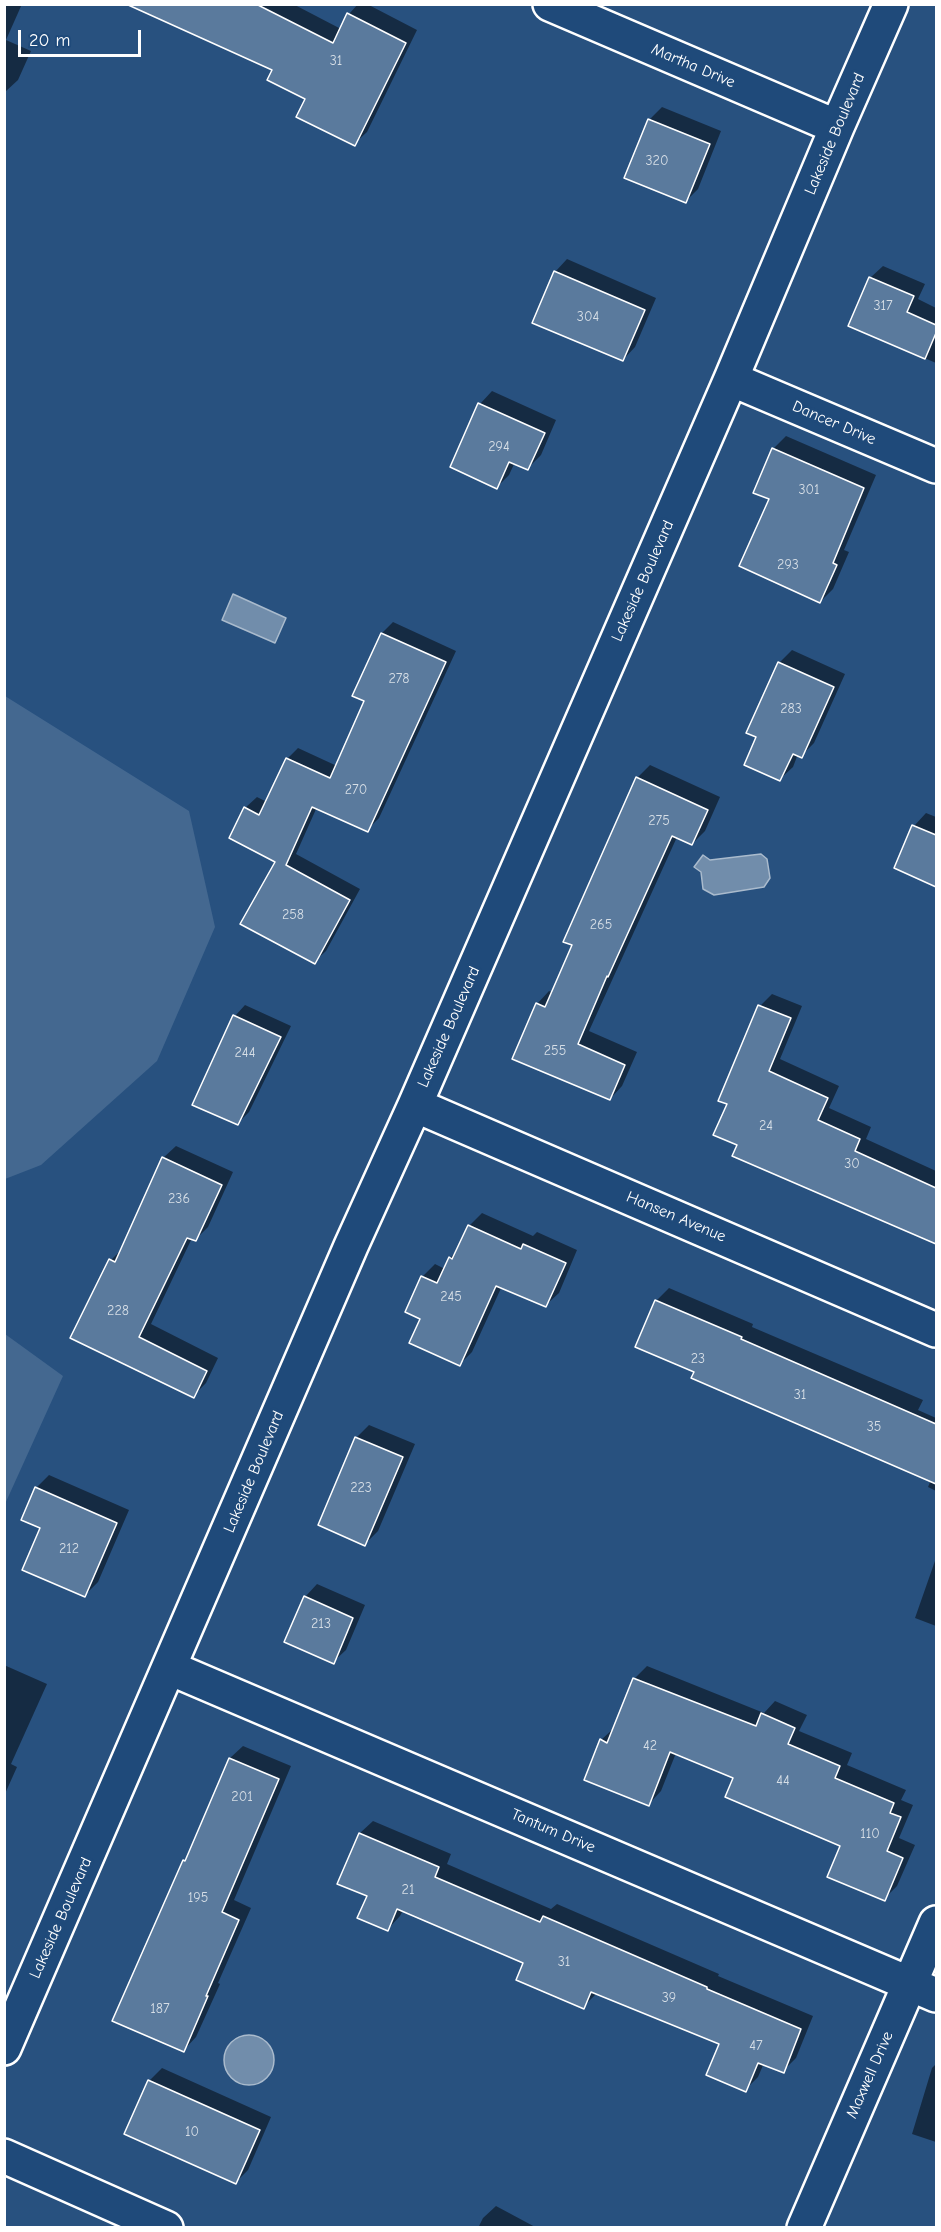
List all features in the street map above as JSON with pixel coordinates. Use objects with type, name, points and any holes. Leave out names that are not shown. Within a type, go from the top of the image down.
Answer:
[{"type":"street","name":"Martha Drive","points":[[550,4],[837,127]]},
{"type":"street","name":"Lakeside Boulevard","points":[[4,2048],[351,1246],[415,1105],[731,379],[891,4]]},
{"type":"street","name":"Dancer Drive","points":[[731,379],[936,466]]},
{"type":"street","name":"Hansen Avenue","points":[[415,1105],[936,1330]]},
{"type":"street","name":"Tantum Drive","points":[[170,1668],[923,1989]]},
{"type":"street","name":"Maxwell Drive","points":[[804,2228],[923,1989],[936,1923]]},
{"type":"street","points":[[4,2156],[166,2228]]},
{"type":"shaded area","points":[[233,594],[286,618],[275,643],[222,620]]},
{"type":"shaded area","points":[[5,696],[189,811],[215,927],[157,1061],[41,1165],[5,1179]]},
{"type":"shaded area","points":[[761,854],[767,859],[770,878],[764,887],[714,895],[703,889],[701,872],[694,867],[703,855],[710,860]]},
{"type":"shaded area","points":[[5,1334],[63,1376],[5,1504]]},
{"type":"shaded area","points":[[244,2035],[254,2035],[267,2042],[274,2055],[274,2065],[267,2078],[254,2085],[244,2085],[235,2081],[228,2074],[224,2065],[224,2055],[228,2046],[235,2039]]},
{"type":"building","points":[[126,4],[256,4],[333,43],[347,13],[406,43],[355,146],[296,117],[305,99],[267,80],[272,70]]},
{"type":"building","points":[[648,119],[710,144],[686,203],[624,178]]},
{"type":"building","points":[[554,271],[645,310],[623,361],[532,323]]},
{"type":"building","points":[[869,277],[914,296],[907,312],[936,325],[936,333],[925,359],[848,326]]},
{"type":"building","points":[[478,403],[545,433],[528,470],[509,462],[497,489],[450,467]]},
{"type":"building","points":[[772,448],[864,488],[833,563],[837,565],[820,603],[739,566],[769,499],[753,493]]},
{"type":"building","points":[[381,633],[446,662],[368,832],[312,807],[286,865],[350,900],[315,964],[240,924],[275,862],[229,838],[244,807],[259,815],[286,758],[330,778],[364,701],[352,696]]},
{"type":"building","points":[[778,662],[834,687],[802,758],[793,754],[780,781],[744,765],[756,737],[746,733]]},
{"type":"building","points":[[636,777],[708,810],[692,845],[672,836],[578,1044],[625,1065],[610,1100],[512,1059],[536,1003],[545,1007],[572,945],[563,942]]},
{"type":"building","points":[[912,825],[936,835],[936,887],[894,868]]},
{"type":"building","points":[[758,1005],[791,1018],[769,1071],[828,1098],[818,1120],[860,1139],[855,1151],[936,1188],[936,1244],[732,1156],[737,1145],[713,1135],[727,1104],[718,1101]]},
{"type":"building","points":[[233,1015],[281,1037],[238,1125],[192,1105]]},
{"type":"building","points":[[162,1157],[222,1185],[196,1241],[187,1238],[139,1337],[207,1371],[194,1398],[70,1338],[109,1259],[115,1262]]},
{"type":"building","points":[[468,1225],[521,1249],[523,1244],[566,1263],[546,1307],[496,1286],[460,1366],[409,1343],[420,1319],[405,1312],[421,1276],[437,1283],[449,1257],[452,1259]]},
{"type":"building","points":[[655,1300],[936,1424],[936,1484],[691,1378],[694,1372],[635,1347]]},
{"type":"building","points":[[355,1437],[403,1457],[365,1546],[318,1525]]},
{"type":"building","points":[[35,1487],[117,1523],[85,1597],[22,1570],[40,1528],[21,1520]]},
{"type":"building","points":[[304,1596],[353,1618],[334,1664],[284,1642]]},
{"type":"building","points":[[633,1678],[756,1726],[761,1713],[795,1728],[788,1744],[840,1766],[835,1778],[894,1803],[890,1813],[901,1817],[887,1851],[903,1858],[885,1901],[827,1877],[840,1846],[725,1797],[733,1778],[670,1752],[649,1806],[584,1780],[600,1739],[607,1743]]},
{"type":"building","points":[[229,1758],[279,1779],[222,1912],[239,1920],[184,2052],[112,2021]]},
{"type":"building","points":[[359,1833],[439,1867],[435,1877],[540,1922],[543,1916],[801,2029],[784,2073],[758,2063],[746,2092],[706,2075],[719,2044],[591,1992],[584,2009],[516,1980],[523,1963],[397,1909],[388,1931],[357,1918],[367,1896],[337,1884]]},
{"type":"building","points":[[148,2080],[260,2130],[236,2184],[124,2134]]}]
